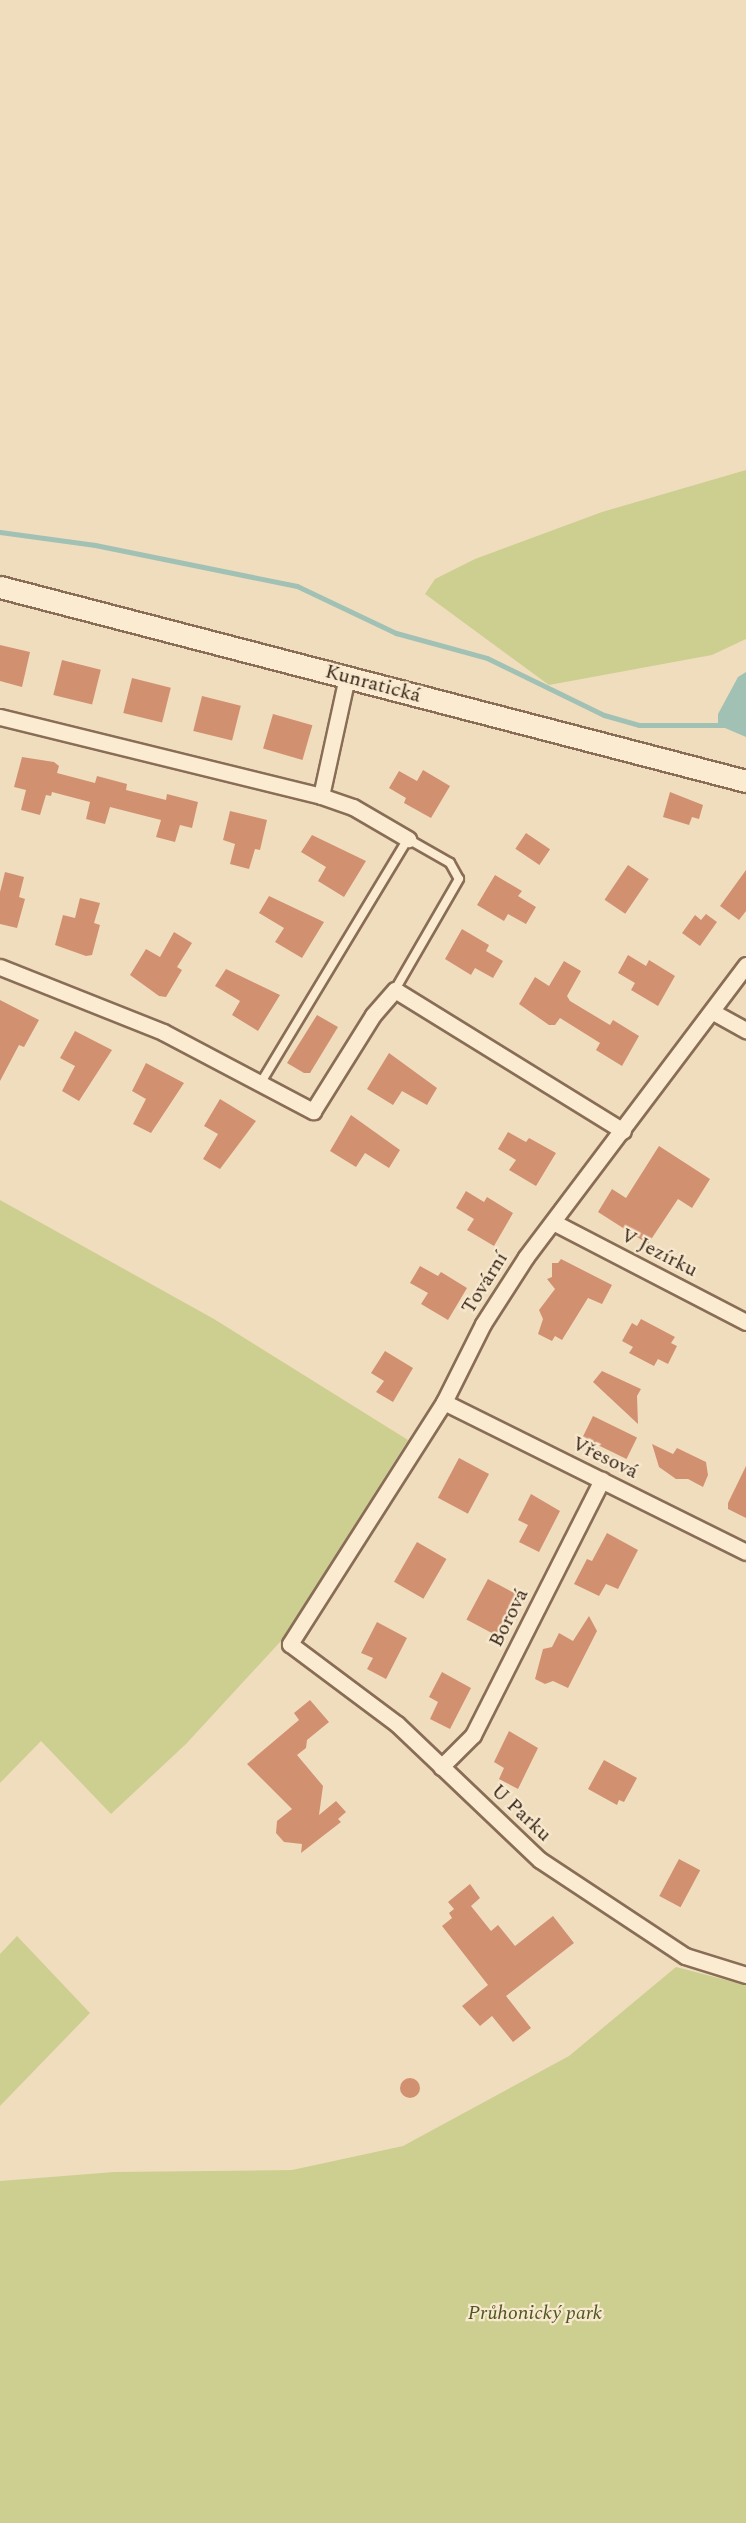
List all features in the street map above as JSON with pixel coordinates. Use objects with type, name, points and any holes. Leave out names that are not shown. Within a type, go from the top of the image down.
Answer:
[{"type":"street","name":"Kunratická","points":[[0,587],[746,781]]},
{"type":"street","points":[[321,796],[347,677]]},
{"type":"street","points":[[0,717],[321,796],[353,807],[408,840]]},
{"type":"street","name":"Tovární","points":[[290,1644],[444,1401],[483,1324],[553,1222],[713,1012],[746,965]]},
{"type":"street","points":[[0,967],[163,1032],[313,1112],[373,1014],[394,990],[623,1131]]},
{"type":"street","points":[[713,1012],[746,1030]]},
{"type":"street","name":"V Jezírku","points":[[553,1222],[746,1322]]},
{"type":"street","name":"Vřesová","points":[[444,1401],[746,1551]]},
{"type":"street","name":"Borová","points":[[441,1767],[473,1735],[602,1480]]},
{"type":"street","name":"U Parku","points":[[290,1644],[397,1724],[540,1860],[685,1956],[746,1975]]},
{"type":"lane","points":[[260,1084],[408,840],[450,863],[459,879],[394,990]]},
{"type":"green space","points":[[746,470],[746,639],[712,655],[549,685],[425,594],[435,579],[475,559],[602,512]]},
{"type":"green space","points":[[0,1200],[214,1319],[408,1440],[281,1641],[186,1744],[111,1814],[41,1741],[0,1783]]},
{"type":"green space","points":[[17,1936],[90,2013],[0,2106],[0,1954]]},
{"type":"green space","name":"Průhonický park","points":[[676,1967],[746,1985],[746,2523],[0,2523],[0,2181],[114,2172],[292,2170],[403,2146],[569,2056]]},
{"type":"shaded area","points":[[746,672],[746,737],[718,725],[718,714],[738,677]]},
{"type":"building","points":[[0,645],[30,652],[22,687],[0,681]]},
{"type":"building","points":[[62,660],[101,670],[92,705],[53,695]]},
{"type":"building","points":[[132,678],[171,688],[162,723],[123,713]]},
{"type":"building","points":[[202,696],[241,706],[232,741],[193,731]]},
{"type":"building","points":[[273,714],[312,725],[302,760],[263,749]]},
{"type":"building","points":[[22,757],[54,762],[59,766],[57,773],[95,783],[97,776],[127,784],[126,790],[166,800],[167,794],[198,802],[192,828],[180,825],[175,842],[156,837],[161,820],[110,807],[105,824],[86,819],[90,802],[52,792],[51,796],[46,795],[40,815],[21,810],[26,790],[14,787]]},
{"type":"building","points":[[423,770],[450,786],[431,818],[404,803],[406,798],[389,788],[399,771],[417,781]]},
{"type":"building","points":[[670,792],[703,805],[699,819],[692,817],[689,825],[663,817]]},
{"type":"building","points":[[230,811],[267,820],[260,850],[255,849],[249,869],[230,864],[235,844],[223,840]]},
{"type":"building","points":[[526,833],[550,849],[539,865],[515,849]]},
{"type":"building","points":[[312,835],[366,861],[344,897],[318,881],[326,867],[301,852]]},
{"type":"building","points":[[628,865],[649,879],[625,914],[605,900]]},
{"type":"building","points":[[746,870],[746,911],[739,920],[720,906]]},
{"type":"building","points":[[5,872],[24,877],[19,897],[25,899],[17,928],[0,924],[0,892]]},
{"type":"building","points":[[495,875],[522,891],[518,896],[536,907],[526,924],[508,914],[504,921],[477,905]]},
{"type":"building","points":[[269,896],[324,922],[302,958],[275,942],[284,928],[259,913]]},
{"type":"building","points":[[80,898],[100,903],[94,923],[100,925],[92,955],[86,956],[55,945],[63,915],[75,918]]},
{"type":"building","points":[[706,914],[717,922],[700,946],[682,933],[695,915],[701,920]]},
{"type":"building","points":[[462,929],[489,945],[486,951],[503,961],[493,978],[475,968],[471,975],[445,959]]},
{"type":"building","points":[[174,932],[192,943],[177,967],[182,970],[166,997],[159,996],[130,975],[146,949],[160,957]]},
{"type":"building","points":[[628,955],[646,966],[649,960],[675,976],[658,1006],[631,990],[635,983],[618,973]]},
{"type":"building","points":[[564,961],[581,971],[567,996],[570,1001],[610,1025],[613,1020],[639,1036],[622,1066],[596,1050],[600,1043],[560,1018],[555,1025],[549,1025],[519,1004],[535,977],[549,986]]},
{"type":"building","points":[[226,969],[280,995],[258,1031],[232,1015],[240,1001],[215,986]]},
{"type":"building","points":[[0,1000],[39,1020],[24,1047],[19,1045],[0,1081]]},
{"type":"building","points":[[317,1015],[338,1027],[310,1073],[304,1073],[287,1063]]},
{"type":"building","points":[[75,1031],[112,1050],[79,1101],[62,1091],[75,1066],[60,1058]]},
{"type":"building","points":[[389,1053],[437,1088],[427,1105],[402,1091],[393,1105],[367,1089]]},
{"type":"building","points":[[146,1063],[184,1083],[151,1133],[133,1124],[146,1099],[132,1091]]},
{"type":"building","points":[[220,1099],[256,1121],[220,1169],[203,1159],[218,1134],[204,1126]]},
{"type":"building","points":[[351,1115],[400,1150],[389,1168],[365,1153],[356,1167],[330,1151]]},
{"type":"building","points":[[508,1132],[526,1142],[529,1138],[556,1153],[536,1186],[509,1170],[516,1160],[498,1149]]},
{"type":"building","points":[[659,1146],[710,1179],[692,1208],[678,1199],[648,1244],[598,1212],[612,1189],[626,1198]]},
{"type":"building","points":[[466,1191],[484,1202],[487,1197],[513,1213],[494,1246],[467,1230],[474,1219],[456,1208]]},
{"type":"building","points":[[561,1259],[612,1285],[602,1304],[588,1298],[562,1340],[555,1336],[552,1341],[538,1334],[543,1319],[539,1310],[555,1289],[547,1279],[552,1277],[552,1263],[558,1263]]},
{"type":"building","points":[[420,1266],[438,1276],[441,1272],[467,1288],[448,1320],[421,1304],[428,1293],[410,1283]]},
{"type":"building","points":[[641,1319],[675,1337],[671,1343],[677,1346],[668,1364],[658,1359],[654,1366],[629,1353],[633,1347],[622,1341],[632,1323],[637,1326]]},
{"type":"building","points":[[385,1351],[413,1368],[393,1402],[376,1392],[384,1381],[371,1373]]},
{"type":"building","points":[[602,1371],[641,1389],[637,1396],[638,1424],[593,1382]]},
{"type":"building","points":[[593,1416],[637,1437],[627,1459],[582,1438]]},
{"type":"building","points":[[652,1444],[673,1454],[677,1448],[706,1462],[708,1475],[703,1487],[688,1479],[676,1479],[659,1467]]},
{"type":"building","points":[[459,1458],[489,1474],[468,1514],[438,1498]]},
{"type":"building","points":[[746,1466],[746,1518],[728,1509],[728,1503]]},
{"type":"building","points":[[531,1494],[560,1511],[539,1552],[519,1542],[528,1525],[518,1520]]},
{"type":"building","points":[[607,1533],[638,1550],[618,1589],[606,1584],[599,1596],[574,1584],[587,1559],[592,1561]]},
{"type":"building","points":[[417,1542],[446,1559],[423,1599],[394,1582]]},
{"type":"building","points":[[488,1579],[518,1595],[496,1636],[466,1620]]},
{"type":"building","points":[[589,1616],[597,1631],[568,1688],[553,1681],[545,1684],[535,1679],[543,1649],[552,1647],[559,1633],[573,1641]]},
{"type":"building","points":[[377,1622],[407,1638],[386,1679],[367,1669],[373,1658],[361,1653]]},
{"type":"building","points":[[442,1672],[471,1688],[450,1729],[430,1719],[438,1702],[429,1697]]},
{"type":"building","points":[[310,1700],[329,1722],[307,1740],[306,1748],[297,1755],[323,1786],[319,1815],[336,1801],[346,1812],[338,1819],[341,1822],[301,1853],[302,1844],[284,1842],[276,1833],[277,1821],[292,1809],[247,1764],[299,1720],[294,1713]]},
{"type":"building","points":[[509,1731],[538,1748],[518,1789],[499,1779],[504,1768],[494,1762]]},
{"type":"building","points":[[604,1760],[637,1778],[624,1802],[619,1800],[617,1805],[588,1789]]},
{"type":"building","points":[[679,1859],[700,1870],[680,1907],[659,1896]]},
{"type":"building","points":[[470,1884],[480,1898],[471,1906],[491,1931],[498,1925],[515,1946],[553,1916],[574,1943],[506,1996],[531,2028],[513,2042],[492,2016],[480,2026],[462,2006],[488,1985],[442,1926],[452,1918],[449,1913],[454,1909],[448,1902]]},
{"type":"building","points":[[410,2078],[417,2081],[420,2088],[417,2095],[410,2098],[403,2095],[400,2088],[403,2081]]},
{"type":"waterway","points":[[0,532],[95,545],[297,586],[396,633],[487,658],[604,715],[639,725],[724,725]]}]
